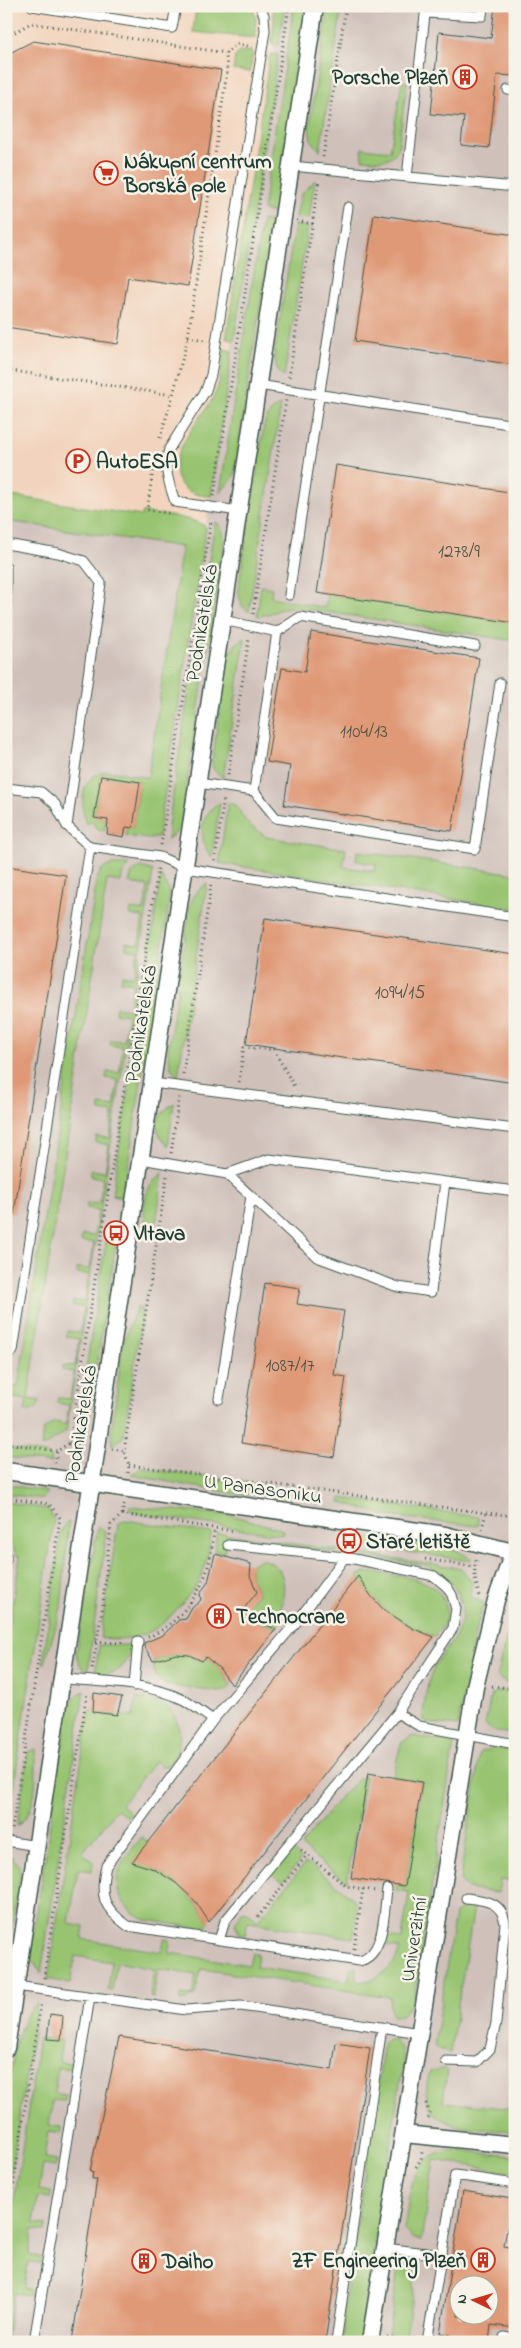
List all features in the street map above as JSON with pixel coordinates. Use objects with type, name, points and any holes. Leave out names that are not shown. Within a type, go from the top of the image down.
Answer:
[{"type":"street","name":"Podnikatelská","points":[[6,2048],[316,6]]},
{"type":"street","name":"U Panasoniku","points":[[6,1471],[445,1535],[514,1550]]},
{"type":"street","name":"Univerzitní","points":[[377,2339],[385,2248],[468,1736],[485,1641],[514,1550]]},
{"type":"street","points":[[404,2134],[515,2145]]},
{"type":"lane","points":[[32,6],[172,28],[176,6]]},
{"type":"lane","points":[[239,512],[175,502],[167,477],[166,460],[169,449],[206,390],[211,375],[265,30],[264,15],[260,6]]},
{"type":"lane","points":[[406,177],[425,10],[482,16],[483,6]]},
{"type":"lane","points":[[292,166],[515,188]]},
{"type":"lane","points":[[289,595],[348,207]]},
{"type":"lane","points":[[258,385],[515,425]]},
{"type":"lane","points":[[6,544],[58,552],[84,562],[101,583],[67,826]]},
{"type":"lane","points":[[6,567],[6,603]]},
{"type":"lane","points":[[223,620],[277,632],[300,617],[475,646]]},
{"type":"lane","points":[[254,791],[277,632]]},
{"type":"lane","points":[[198,783],[254,791],[276,818],[475,849],[500,683]]},
{"type":"lane","points":[[6,788],[40,792],[55,804],[67,826],[90,847],[160,857],[186,868],[515,918]]},
{"type":"lane","points":[[6,1356],[13,1351],[90,847]]},
{"type":"lane","points":[[153,1082],[515,1129]]},
{"type":"lane","points":[[142,1159],[227,1174],[270,1159],[515,1191]]},
{"type":"lane","points":[[227,1174],[317,1257],[398,1287],[432,1292],[446,1182]]},
{"type":"lane","points":[[218,1399],[251,1196]]},
{"type":"lane","points":[[218,1940],[225,1921],[397,1713],[454,1628],[456,1609],[447,1586],[434,1576],[345,1557],[228,1545]]},
{"type":"lane","points":[[345,1557],[299,1619],[213,1720],[106,1866],[102,1885],[105,1903],[113,1916],[128,1926],[353,1960],[368,1958],[377,1949],[387,1891]]},
{"type":"lane","points":[[134,1686],[138,1641]]},
{"type":"lane","points":[[62,1678],[134,1686],[164,1692],[185,1701],[213,1720]]},
{"type":"lane","points":[[397,1713],[419,1726],[515,1744]]},
{"type":"lane","points":[[8,1841],[37,1846]]},
{"type":"lane","points":[[446,2061],[477,2062],[490,2049],[496,2023],[505,1923],[504,1914],[498,1906],[488,1901],[466,1898]]},
{"type":"lane","points":[[16,1986],[186,2010],[241,2006],[420,2033]]},
{"type":"lane","points":[[34,2342],[90,1997]]},
{"type":"lane","points":[[336,2342],[382,2027]]},
{"type":"lane","points":[[427,2342],[456,2175],[515,2184]]},
{"type":"lane","points":[[385,2248],[442,2255]]},
{"type":"lane","points":[[504,2337],[515,2339]]},
{"type":"path","points":[[70,1443],[289,6]]},
{"type":"path","points":[[346,6],[124,1451],[129,1465],[486,1513],[506,1515],[515,1506]]},
{"type":"path","points":[[6,37],[31,23],[226,53],[237,44],[282,51]]},
{"type":"path","points":[[6,370],[173,395],[179,377],[189,327],[226,72],[226,53]]},
{"type":"path","points":[[238,1094],[244,1047],[274,1050],[302,1102]]},
{"type":"path","points":[[6,1443],[56,1452]]},
{"type":"path","points":[[6,1498],[49,1504],[60,1518],[8,1841],[6,1869]]},
{"type":"path","points":[[6,2234],[112,1525],[122,1514]]},
{"type":"path","points":[[96,1642],[119,1644],[138,1641],[158,1633],[174,1622],[201,1586],[208,1567],[215,1528]]},
{"type":"path","points":[[290,1842],[346,1886],[363,1890],[387,1891]]},
{"type":"path","points":[[258,1917],[308,1855]]},
{"type":"path","points":[[353,1960],[363,1890]]},
{"type":"path","points":[[377,2339],[405,2340]]},
{"type":"shaded area","points":[[6,6],[280,6],[204,539],[6,509]]},
{"type":"shaded area","points":[[280,6],[515,6],[515,2342],[6,2342],[6,509],[204,539]]},
{"type":"green space","points":[[196,6],[252,6],[256,18],[255,38],[193,32]]},
{"type":"green space","points":[[272,6],[285,6],[279,45],[272,44],[274,18]]},
{"type":"green space","points":[[294,6],[307,8],[275,213],[263,210]]},
{"type":"green space","points":[[328,6],[342,6],[320,151],[311,139],[309,129]]},
{"type":"green space","points":[[240,51],[253,52],[250,72],[233,70],[235,57]]},
{"type":"green space","points":[[270,54],[278,55],[234,340],[226,339]]},
{"type":"green space","points":[[402,82],[407,82],[398,149],[387,159],[362,159],[362,148],[390,151]]},
{"type":"green space","points":[[315,180],[309,219],[296,217],[301,194]]},
{"type":"green space","points":[[262,220],[273,222],[234,477],[220,493]]},
{"type":"green space","points":[[295,225],[308,227],[284,377],[278,372],[274,356]]},
{"type":"green space","points":[[224,349],[232,351],[211,496],[203,496],[192,493],[182,486],[176,476],[176,465],[184,441],[216,392],[221,374]]},
{"type":"green space","points":[[281,404],[249,612],[242,606],[238,591],[264,426],[270,413]]},
{"type":"green space","points":[[6,495],[142,516],[142,512],[176,517],[194,521],[206,527],[158,837],[149,839],[126,836],[127,827],[133,828],[140,782],[101,776],[94,817],[106,819],[104,831],[96,828],[92,821],[86,824],[83,800],[86,785],[91,779],[105,772],[148,777],[182,547],[6,521]]},
{"type":"green space","points":[[215,522],[220,525],[225,539],[181,821],[177,832],[168,839],[168,826]]},
{"type":"green space","points":[[261,586],[272,588],[271,597],[325,608],[327,594],[515,623],[515,641],[293,607],[257,616]]},
{"type":"green space","points":[[245,638],[223,778],[213,769],[212,762],[228,656],[236,644]]},
{"type":"green space","points":[[220,803],[212,857],[204,843],[202,828],[208,813]]},
{"type":"green space","points":[[228,803],[235,805],[248,824],[266,837],[346,849],[343,867],[375,871],[376,864],[356,861],[357,851],[515,874],[515,909],[219,863]]},
{"type":"green space","points":[[130,864],[122,875],[121,882],[107,880],[28,1399],[41,1401],[35,1410],[25,1412],[27,1400],[6,1397],[6,1386],[18,1387],[97,879],[102,869],[111,865]]},
{"type":"green space","points":[[141,867],[153,871],[66,1432],[45,1446],[41,1446],[43,1430],[54,1422],[66,1424],[69,1405],[57,1403],[58,1398],[70,1399],[74,1372],[62,1370],[63,1365],[75,1366],[79,1339],[67,1337],[67,1331],[80,1333],[84,1307],[72,1305],[73,1300],[85,1302],[89,1275],[77,1273],[77,1268],[90,1269],[94,1243],[81,1241],[82,1235],[94,1236],[98,1210],[87,1208],[87,1203],[99,1204],[103,1178],[91,1176],[91,1170],[105,1172],[109,1145],[96,1142],[96,1137],[110,1138],[113,1113],[100,1111],[100,1105],[114,1107],[118,1080],[106,1078],[107,1072],[119,1073],[123,1047],[110,1045],[111,1040],[124,1041],[128,1015],[115,1013],[116,1007],[129,1009],[133,983],[121,981],[122,975],[134,976],[138,950],[126,948],[126,942],[139,944],[143,917],[130,915],[131,909],[144,911],[148,886],[129,883],[132,873]]},
{"type":"green space","points":[[161,876],[169,890],[169,903],[123,1197],[112,1195]]},
{"type":"green space","points":[[207,884],[178,1077],[171,1068],[168,1051],[190,906],[196,893]]},
{"type":"green space","points":[[174,1103],[168,1146],[157,1128],[159,1118]]},
{"type":"green space","points":[[163,1173],[154,1239],[146,1240],[144,1212],[146,1195],[155,1180]]},
{"type":"green space","points":[[107,1236],[117,1237],[87,1425],[82,1440],[77,1437],[76,1432]]},
{"type":"green space","points":[[137,1307],[141,1309],[142,1314],[125,1428],[123,1437],[112,1445],[111,1435],[123,1343]]},
{"type":"green space","points":[[6,1448],[46,1454],[51,1457],[52,1463],[6,1457]]},
{"type":"green space","points":[[141,1468],[256,1484],[256,1494],[235,1494],[131,1475]]},
{"type":"green space","points":[[6,1484],[47,1492],[43,1499],[6,1494]]},
{"type":"green space","points":[[341,1498],[479,1517],[478,1526],[387,1516],[340,1502]]},
{"type":"green space","points":[[6,1502],[48,1509],[54,1520],[10,1811],[6,1811],[6,1647],[20,1556],[16,1555],[13,1546],[6,1537]]},
{"type":"green space","points":[[129,1506],[231,1515],[283,1530],[282,1535],[135,1513],[131,1511]]},
{"type":"green space","points":[[125,1520],[211,1533],[207,1559],[194,1589],[174,1613],[156,1628],[137,1637],[100,1638],[118,1524]]},
{"type":"green space","points":[[69,1522],[61,1608],[45,1663],[43,1663],[61,1532],[66,1523]]},
{"type":"green space","points":[[98,1526],[105,1531],[106,1537],[88,1671],[81,1667],[76,1653]]},
{"type":"green space","points":[[217,1533],[461,1568],[472,1582],[470,1597],[484,1602],[475,1633],[458,1726],[428,1723],[423,1719],[427,1690],[432,1672],[456,1636],[461,1620],[462,1610],[456,1590],[443,1575],[424,1565],[227,1537],[224,1553],[214,1551]]},
{"type":"green space","points":[[386,1537],[456,1550],[471,1558],[470,1561],[367,1546],[368,1538]]},
{"type":"green space","points":[[262,1559],[272,1563],[279,1570],[283,1578],[283,1597],[277,1628],[257,1621],[242,1611],[258,1593],[250,1576],[251,1564]]},
{"type":"green space","points":[[366,1572],[413,1578],[434,1588],[441,1596],[447,1611],[446,1619],[440,1630],[434,1636],[400,1621],[381,1606],[365,1587],[358,1576]]},
{"type":"green space","points":[[515,1606],[515,1642],[508,1671],[515,1673],[515,1684],[504,1682],[497,1674]]},
{"type":"green space","points":[[99,1645],[133,1645],[124,1664],[116,1672],[95,1674]]},
{"type":"green space","points":[[176,1654],[189,1655],[202,1661],[206,1657],[219,1668],[231,1686],[225,1691],[218,1692],[166,1685],[156,1675],[153,1661]]},
{"type":"green space","points":[[501,1690],[515,1692],[515,1734],[496,1732],[485,1725],[491,1695]]},
{"type":"green space","points":[[84,1691],[41,1973],[31,1959],[31,1949],[68,1708],[76,1696]]},
{"type":"green space","points":[[136,1698],[159,1702],[172,1712],[179,1727],[180,1736],[177,1752],[167,1766],[162,1766],[155,1761],[121,1805],[131,1813],[128,1817],[117,1809],[82,1853],[93,1862],[92,1871],[78,1869],[69,1924],[84,1927],[82,1939],[162,1952],[164,1939],[170,1940],[169,1953],[249,1965],[252,1953],[258,1954],[256,1967],[348,1981],[351,1968],[357,1968],[357,1982],[372,1979],[384,1973],[394,1962],[400,1949],[387,1946],[388,1937],[402,1939],[409,1892],[396,1890],[397,1885],[405,1886],[422,1782],[393,1777],[401,1743],[413,1736],[454,1743],[414,2000],[402,2015],[394,2016],[392,2014],[390,1997],[201,1969],[195,1995],[186,2001],[180,2002],[181,1995],[192,1996],[196,1975],[158,1969],[153,1998],[150,1997],[154,1969],[117,1962],[112,1991],[108,1990],[112,1962],[75,1956],[70,1984],[48,1979],[89,1711],[133,1717]]},
{"type":"green space","points":[[494,1748],[507,1750],[515,1755],[515,1881],[500,1880],[498,1893],[468,1889],[460,1880],[480,1752]]},
{"type":"green space","points":[[36,1749],[33,1800],[27,1816],[17,1826],[28,1752]]},
{"type":"green space","points":[[362,1776],[365,1776],[347,1882],[303,1848],[302,1845],[340,1797]]},
{"type":"green space","points":[[142,1837],[148,1842],[144,1865],[173,1881],[189,1895],[209,1922],[206,1927],[199,1928],[146,1920],[131,1911],[121,1898],[117,1882],[118,1874],[125,1858]]},
{"type":"green space","points":[[292,1849],[301,1859],[283,1882],[272,1874]]},
{"type":"green space","points":[[11,1856],[19,1865],[20,1876],[6,1968],[6,1890]]},
{"type":"green space","points":[[305,1863],[310,1864],[354,1899],[357,1911],[353,1938],[248,1922],[245,1935],[239,1934],[235,1924],[242,1912],[246,1911],[258,1921]]},
{"type":"green space","points":[[468,1906],[474,1907],[450,2053],[438,2050],[434,2046],[455,1913]]},
{"type":"green space","points":[[37,2004],[6,2203],[8,2097],[12,2066],[17,2039],[26,2017]]},
{"type":"green space","points":[[39,2038],[62,2041],[59,2061],[71,2063],[70,2069],[58,2067],[54,2093],[66,2095],[65,2101],[53,2100],[49,2125],[61,2127],[60,2134],[48,2132],[44,2158],[57,2160],[55,2167],[43,2165],[39,2190],[51,2192],[50,2199],[38,2197],[34,2223],[46,2225],[45,2231],[33,2229],[29,2254],[41,2257],[40,2263],[28,2262],[24,2288],[36,2291],[35,2296],[14,2293],[6,2342],[6,2255]]},
{"type":"green space","points":[[393,2039],[402,2049],[404,2058],[359,2342],[342,2342],[343,2316],[384,2043]]},
{"type":"green space","points":[[447,2069],[443,2102],[515,2109],[515,2131],[464,2127],[451,2124],[440,2118],[432,2110],[426,2092],[430,2072]]},
{"type":"green space","points":[[453,2150],[515,2156],[515,2173],[434,2160],[421,2241],[413,2239],[404,2230],[410,2190],[414,2179],[419,2169],[427,2160],[438,2154]]},
{"type":"green space","points":[[406,2260],[417,2261],[406,2337],[388,2334],[399,2263]]},
{"type":"building","name":"Porsche Plzeň","points":[[495,6],[515,6],[515,76],[497,75],[489,148],[461,145],[464,117],[431,114],[439,32],[491,38]]},
{"type":"building","name":"Nákupní centrum Borská pole","points":[[33,41],[221,70],[188,286],[128,277],[118,344],[6,327],[6,55]]},
{"type":"building","points":[[374,214],[515,235],[515,365],[355,341]]},
{"type":"building","points":[[336,465],[515,493],[515,623],[317,593]]},
{"type":"building","points":[[311,632],[479,658],[452,831],[284,805],[290,766],[267,762],[282,668],[305,672]]},
{"type":"building","points":[[101,776],[140,782],[133,828],[126,827],[124,837],[107,834],[108,820],[94,818]]},
{"type":"building","points":[[6,866],[66,875],[14,1214],[6,1213]]},
{"type":"building","points":[[265,918],[515,954],[515,1083],[246,1044]]},
{"type":"building","points":[[265,1283],[300,1288],[297,1304],[344,1311],[334,1375],[346,1377],[334,1457],[241,1443]]},
{"type":"building","name":"Technocrane","points":[[215,1554],[251,1564],[250,1576],[257,1592],[242,1611],[257,1621],[276,1629],[232,1685],[219,1668],[206,1657],[202,1661],[189,1655],[176,1654],[153,1661],[144,1646],[144,1643],[163,1635],[179,1620],[186,1619],[192,1608],[201,1600],[200,1594],[208,1582]]},
{"type":"building","points":[[358,1576],[371,1596],[383,1609],[412,1628],[434,1637],[209,1922],[196,1902],[176,1883],[154,1869],[132,1862]]},
{"type":"building","points":[[94,1693],[122,1697],[117,1715],[93,1712]]},
{"type":"building","points":[[368,1773],[422,1782],[405,1886],[351,1878]]},
{"type":"building","points":[[50,2014],[63,2016],[61,2040],[47,2039]]},
{"type":"building","points":[[119,2037],[332,2070],[336,2043],[370,2048],[325,2342],[72,2342],[97,2179],[92,2179],[93,2172],[90,2171]]},
{"type":"building","name":"ZF Engineering Plzeň","points":[[463,2191],[512,2199],[504,2246],[515,2248],[515,2328],[498,2326],[498,2276],[449,2276]]},
{"type":"building","name":"ZF Engineering Plzeň","points":[[448,2284],[448,2326],[491,2326],[489,2342],[450,2342],[451,2335],[440,2333]]},
{"type":"place","name":"Porsche Plzeň","points":[[465,77]]},
{"type":"place","name":"Nákupní centrum Borská pole","points":[[106,173]]},
{"type":"place","name":"AutoESA","points":[[78,461]]},
{"type":"place","name":"Vltava","points":[[116,1233]]},
{"type":"place","name":"Staré letiště","points":[[349,1541]]},
{"type":"place","name":"Technocrane","points":[[219,1616]]},
{"type":"place","name":"ZF Engineering Plzeň","points":[[483,2260]]},
{"type":"place","name":"Daiho","points":[[144,2261]]}]
